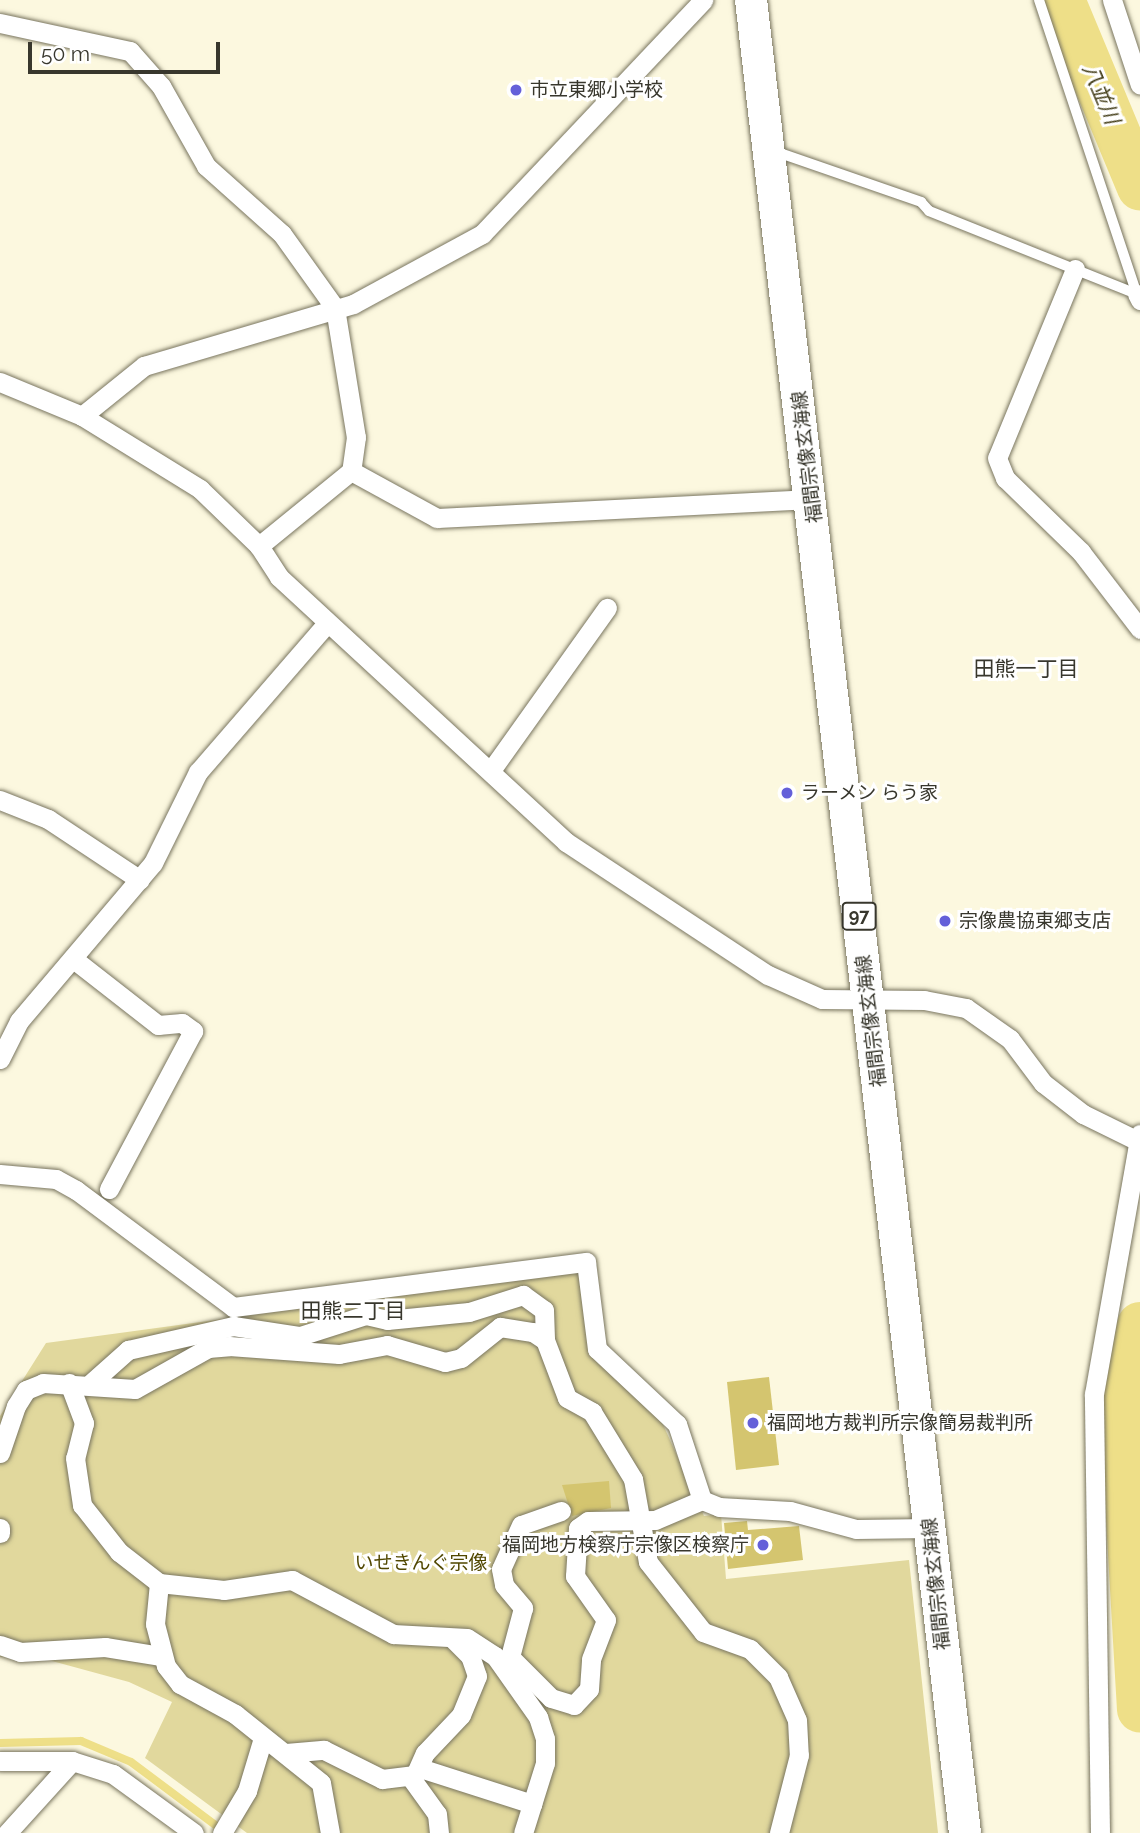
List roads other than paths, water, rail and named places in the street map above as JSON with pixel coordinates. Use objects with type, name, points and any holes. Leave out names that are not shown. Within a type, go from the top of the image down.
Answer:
[{"type":"main road","name":"福間宗像玄海線","points":[[751,0],[812,499],[965,1833]]},
{"type":"street","points":[[82,416],[144,366],[335,308],[429,268],[482,234],[703,0]]},
{"type":"street","points":[[1112,0],[1140,85]]},
{"type":"street","points":[[0,23],[130,51],[162,86],[206,166],[282,234],[335,308],[356,437],[351,471],[259,546]]},
{"type":"street","points":[[1075,269],[997,458],[1005,478],[1081,552],[1140,629]]},
{"type":"street","points":[[0,382],[82,416],[201,489],[259,546],[279,577],[492,769],[566,842],[768,975],[822,999],[924,1000],[966,1008],[1010,1039],[1044,1083],[1083,1114],[1139,1139],[1094,1394],[1100,1833]]},
{"type":"street","points":[[351,471],[437,518],[812,499]]},
{"type":"street","points":[[492,769],[607,608]]},
{"type":"street","points":[[0,1059],[19,1021],[76,961],[140,880],[198,772],[327,623]]},
{"type":"street","points":[[0,800],[48,819],[140,880]]},
{"type":"street","points":[[76,961],[158,1024],[183,1023],[193,1031],[109,1189]]},
{"type":"street","points":[[0,1174],[56,1179],[76,1190],[233,1307],[586,1262],[597,1349],[677,1423],[702,1500]]},
{"type":"street","points":[[0,1453],[26,1390],[69,1383],[135,1389],[208,1348],[307,1342],[366,1315],[387,1320],[469,1312],[523,1295],[544,1310],[545,1340],[567,1398],[592,1412],[629,1471],[648,1562],[695,1622],[712,1639],[750,1649],[778,1677],[789,1700],[799,1755],[779,1833]]},
{"type":"street","points":[[91,1383],[128,1350],[233,1325],[307,1342],[340,1354],[387,1345],[445,1362],[461,1358],[500,1327],[517,1326],[545,1340]]},
{"type":"street","points":[[69,1383],[84,1423],[75,1458],[82,1505],[119,1552],[159,1583],[224,1590],[292,1580],[393,1634],[467,1638],[495,1656],[538,1717],[545,1763],[523,1833]]},
{"type":"street","points":[[561,1511],[521,1525],[501,1569],[523,1608],[510,1657],[551,1698],[568,1705],[586,1697],[606,1620],[575,1576],[578,1528],[588,1521],[666,1517],[702,1500],[719,1507],[790,1511],[856,1529],[930,1528]]},
{"type":"street","points":[[159,1583],[155,1624],[161,1656],[180,1684],[235,1714],[321,1783],[330,1833]]},
{"type":"street","points":[[415,1773],[433,1742],[461,1715],[477,1676],[470,1656],[452,1638]]},
{"type":"street","points":[[0,1645],[20,1652],[106,1647],[161,1656]]},
{"type":"street","points":[[222,1833],[247,1791],[263,1738]]},
{"type":"street","points":[[286,1753],[324,1749],[382,1779],[415,1773],[532,1804]]},
{"type":"street","points":[[0,1760],[72,1761],[113,1774],[194,1833]]},
{"type":"street","points":[[6,1833],[72,1761]]},
{"type":"street","points":[[415,1773],[437,1814],[439,1833]]},
{"type":"lane","points":[[1039,0],[1139,297]]},
{"type":"lane","points":[[771,149],[921,202],[929,211],[1139,297]]},
{"type":"waterway","name":"八並川","points":[[1062,0],[1140,187]]},
{"type":"waterway","name":"八並川","points":[[1140,1325],[1123,1415],[1140,1710]]},
{"type":"waterway","points":[[0,1743],[81,1741],[131,1762],[222,1830]]},
{"type":"place","name":"市立東郷小学校","points":[[516,90]]},
{"type":"place","name":"ラーメン らう家","points":[[787,793]]},
{"type":"place","name":"宗像農協東郷支店","points":[[945,921]]},
{"type":"place","name":"福岡地方裁判所宗像簡易裁判所","points":[[753,1423]]},
{"type":"place","name":"福岡地方検察庁宗像区検察庁","points":[[763,1545]]},
{"type":"district","name":"田熊一丁目","points":[[1026,669]]},
{"type":"district","name":"田熊二丁目","points":[[353,1311]]},
{"type":"park label","name":"いせきんぐ宗像","points":[[421,1563]]}]
